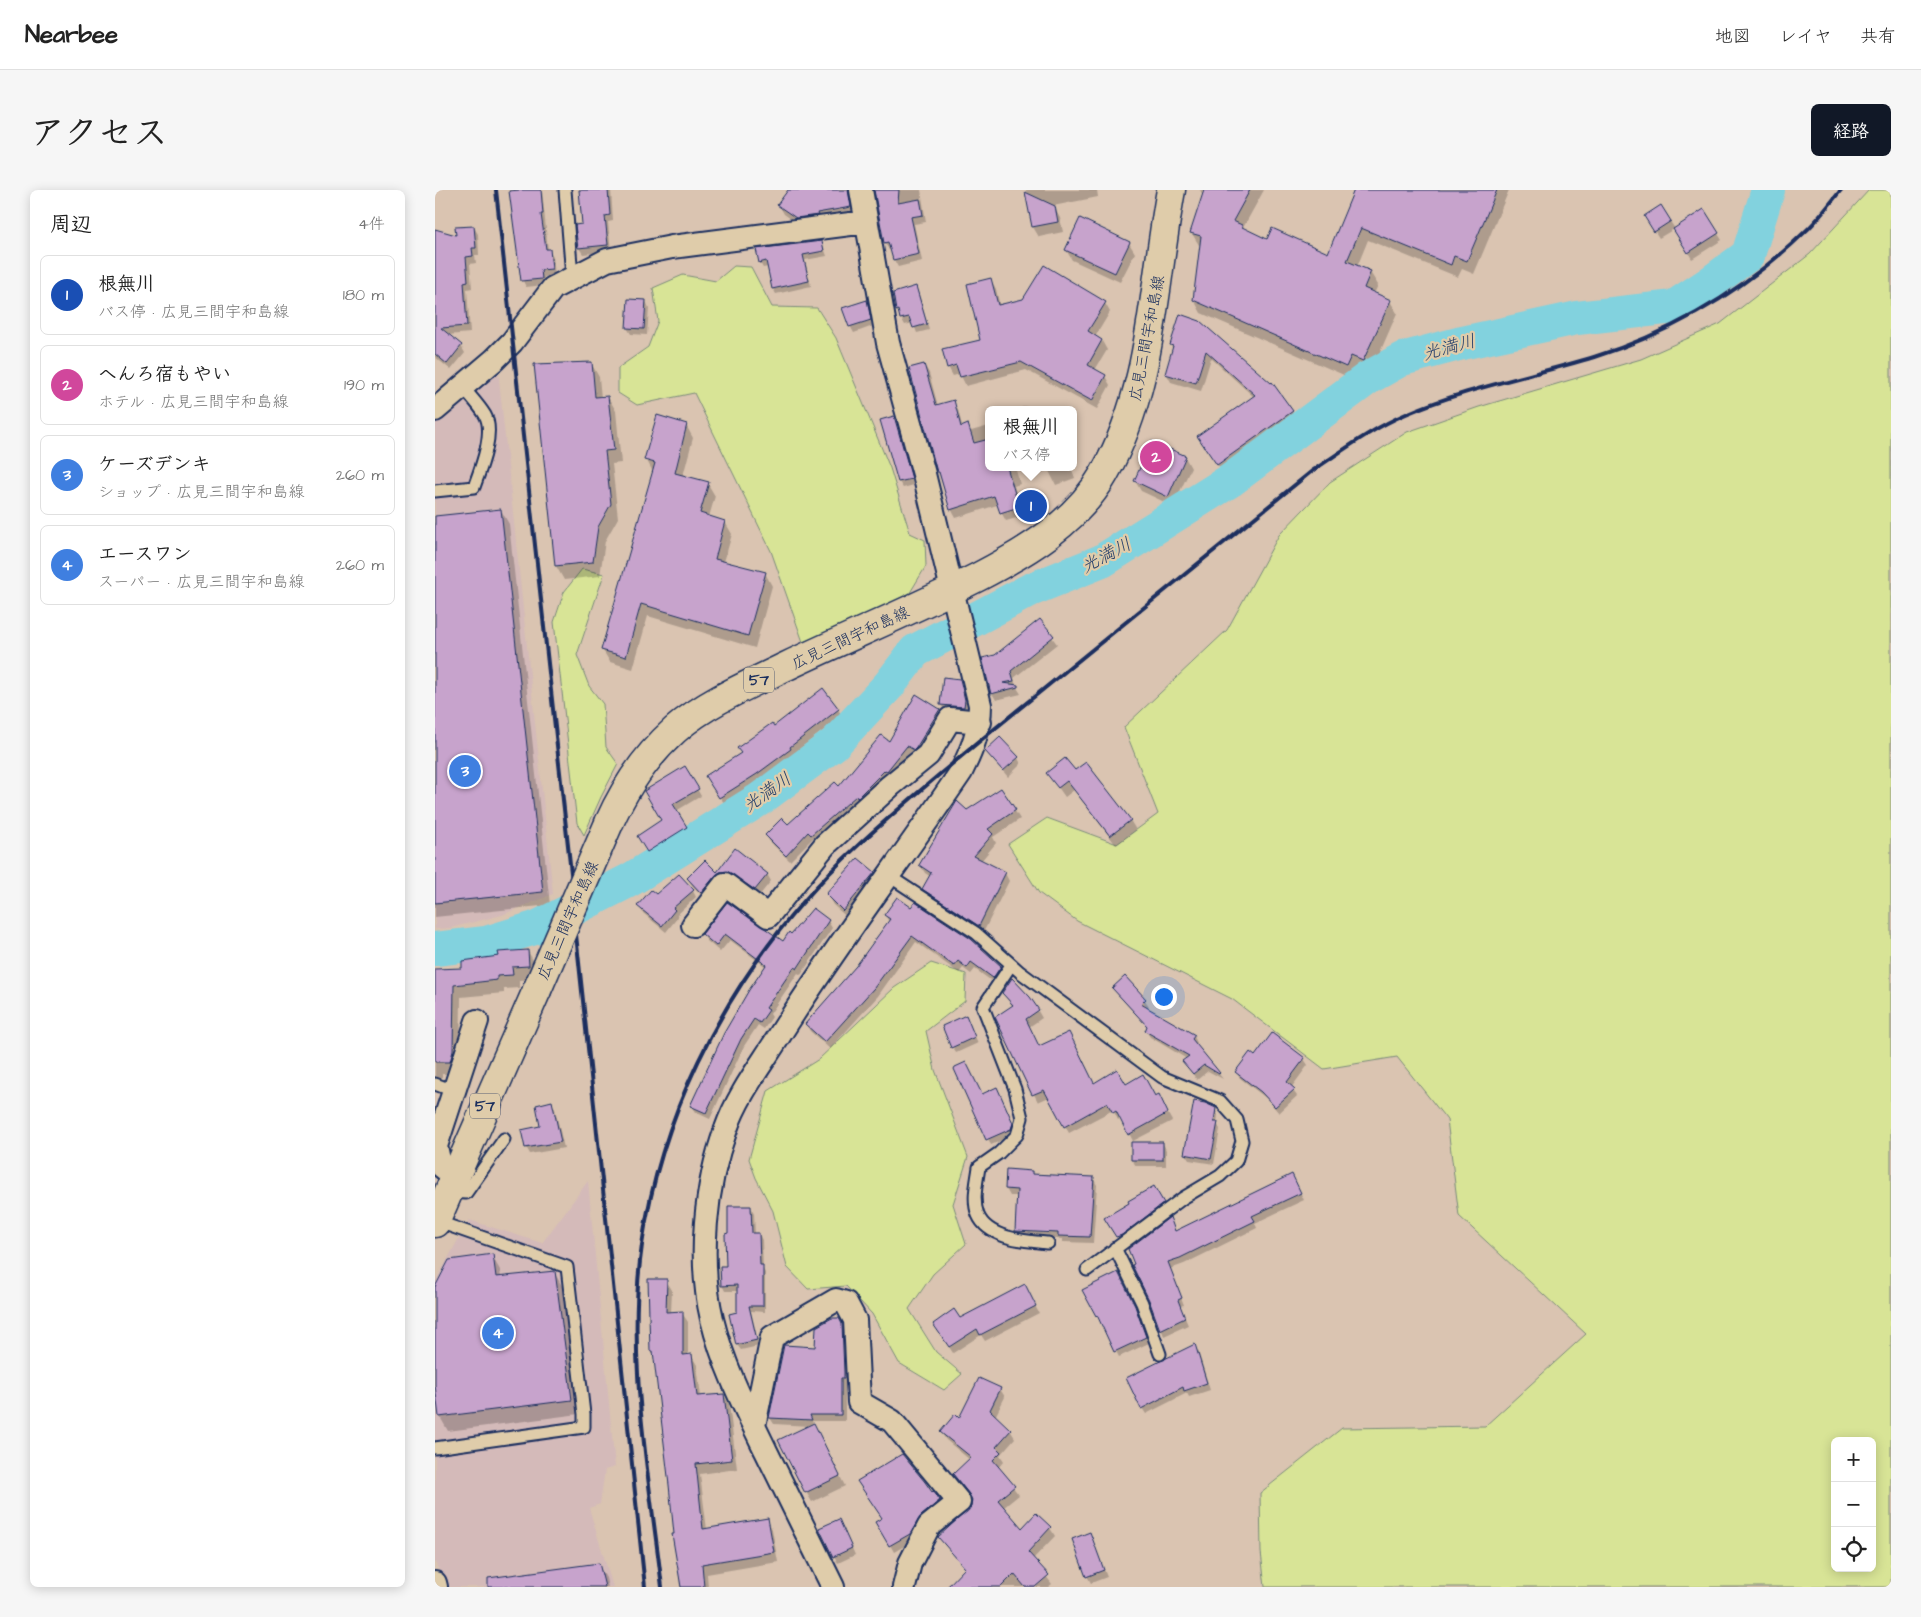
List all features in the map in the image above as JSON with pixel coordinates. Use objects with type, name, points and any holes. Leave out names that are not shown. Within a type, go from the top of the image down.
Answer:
[{"type":"main road","name":"広見三間宇和島線","points":[[435,1222],[621,796],[651,756],[676,730],[710,706],[761,678],[955,603],[1043,540],[1088,497],[1103,476],[1125,429],[1138,392],[1146,354],[1171,190]]},
{"type":"street","points":[[833,1587],[754,1426],[726,1364],[712,1320],[706,1289],[706,1224],[714,1170],[726,1127],[747,1087],[818,976],[961,772],[973,746],[980,722],[980,705],[924,474],[888,343],[861,190]]},
{"type":"street","points":[[435,410],[512,342],[553,288],[607,260],[672,247],[866,222]]},
{"type":"street","points":[[693,925],[725,884],[768,916],[825,845],[890,786],[928,755],[950,719],[980,722]]},
{"type":"street","points":[[452,1184],[440,1165],[436,1146],[445,1088],[477,1021]]},
{"type":"street","points":[[754,1426],[772,1338],[836,1300],[846,1303],[855,1320],[859,1402],[892,1421],[959,1502],[929,1526],[910,1564],[904,1587]]},
{"type":"street","points":[[435,1583],[436,1587]]},
{"type":"lane","points":[[565,190],[572,277]]},
{"type":"lane","points":[[435,491],[474,486],[483,462],[489,427],[485,415],[463,387]]},
{"type":"lane","points":[[889,876],[976,933],[1011,965],[1162,1077],[1219,1101],[1237,1120],[1242,1141],[1236,1161],[1220,1176],[1183,1198],[1087,1270]]},
{"type":"lane","points":[[1011,965],[983,1006],[1015,1089],[1023,1118],[1017,1135],[999,1153],[979,1168],[975,1198],[978,1215],[992,1231],[1017,1240],[1048,1243]]},
{"type":"lane","points":[[452,1184],[466,1193],[505,1139]]},
{"type":"lane","points":[[435,1222],[567,1267],[585,1414],[584,1427],[435,1448]]},
{"type":"lane","points":[[1115,1248],[1142,1303],[1160,1354]]},
{"type":"shaded area","points":[[498,370],[553,894],[502,915],[450,928],[435,929],[435,421]]},
{"type":"shaded area","points":[[588,1181],[615,1467],[605,1470],[600,1504],[589,1508],[613,1587],[447,1587],[435,1562],[435,1282],[469,1220],[542,1243]]},
{"type":"green space","points":[[1869,190],[1891,190],[1891,1587],[1265,1587],[1261,1552],[1260,1493],[1342,1428],[1485,1426],[1586,1334],[1459,1216],[1447,1120],[1397,1057],[1324,1069],[1232,999],[1077,921],[1039,893],[1008,844],[1047,818],[1117,844],[1158,814],[1124,727],[1227,630],[1279,535],[1330,482],[1407,432],[1479,407],[1641,359],[1720,324],[1810,254]]},
{"type":"green space","points":[[734,266],[751,267],[772,307],[817,308],[836,338],[890,468],[910,533],[925,540],[926,566],[905,601],[803,642],[771,551],[694,393],[637,405],[618,393],[618,368],[648,347],[658,321],[653,288],[683,275],[716,281]]},
{"type":"green space","points":[[582,569],[604,574],[577,655],[589,686],[603,704],[606,747],[618,764],[584,835],[577,823],[554,622],[564,592]]},
{"type":"green space","points":[[931,963],[966,974],[965,1001],[926,1031],[935,1070],[968,1157],[953,1204],[966,1244],[933,1274],[909,1309],[936,1352],[962,1374],[944,1390],[899,1363],[872,1314],[846,1286],[808,1289],[787,1267],[773,1211],[756,1178],[749,1159],[768,1091],[819,1059],[894,988]]},
{"type":"building","points":[[541,190],[543,214],[541,214],[546,249],[550,249],[552,269],[541,270],[542,279],[521,281],[509,191]]},
{"type":"building","points":[[579,190],[608,190],[610,215],[605,216],[608,245],[578,248],[575,225],[582,224]]},
{"type":"building","points":[[788,190],[848,190],[851,207],[796,218],[777,205]]},
{"type":"building","points":[[874,190],[899,190],[898,203],[920,199],[923,215],[911,217],[919,254],[893,260],[888,242],[884,243]]},
{"type":"building","points":[[1204,190],[1250,190],[1233,221],[1267,239],[1272,228],[1328,253],[1354,190],[1497,190],[1467,261],[1454,256],[1451,265],[1361,228],[1347,261],[1371,271],[1364,288],[1391,300],[1363,361],[1351,356],[1346,367],[1193,300],[1201,236],[1190,233]]},
{"type":"building","points":[[1025,192],[1055,206],[1058,222],[1032,227]]},
{"type":"building","points":[[1661,205],[1671,221],[1654,232],[1644,216]]},
{"type":"building","points":[[1704,209],[1719,233],[1688,253],[1673,229]]},
{"type":"building","points":[[1080,218],[1130,242],[1115,273],[1065,250]]},
{"type":"building","points":[[474,226],[476,248],[472,248],[473,256],[466,257],[468,281],[464,282],[467,326],[441,328],[462,345],[447,364],[435,354],[435,229],[456,235],[455,227]]},
{"type":"building","points":[[822,241],[824,251],[803,255],[809,281],[772,289],[766,261],[759,263],[756,249]]},
{"type":"building","points":[[1044,265],[1106,302],[1088,331],[1102,340],[1088,365],[1106,375],[1092,401],[1021,362],[960,377],[956,365],[947,368],[942,349],[980,340],[967,284],[991,278],[998,305],[1023,299]]},
{"type":"building","points":[[916,286],[927,324],[913,328],[909,317],[900,319],[898,310],[896,311],[893,293]]},
{"type":"building","points":[[628,299],[646,300],[644,329],[626,328]]},
{"type":"building","points":[[867,300],[871,320],[849,327],[842,308]]},
{"type":"building","points":[[1180,314],[1200,321],[1272,382],[1293,411],[1217,465],[1197,436],[1255,395],[1206,351],[1196,383],[1165,374],[1173,346],[1170,345]]},
{"type":"building","points":[[592,362],[595,397],[608,396],[614,450],[605,451],[611,504],[598,527],[593,562],[555,566],[534,364]]},
{"type":"building","points":[[924,364],[936,405],[954,400],[961,427],[968,424],[974,443],[985,440],[985,471],[1008,471],[1019,507],[1000,513],[994,496],[950,510],[939,472],[937,472],[909,368]]},
{"type":"building","points":[[657,415],[687,424],[675,473],[709,482],[700,513],[725,521],[715,559],[766,572],[748,636],[641,604],[626,657],[601,650],[655,463],[644,460]]},
{"type":"building","points":[[894,416],[912,479],[898,482],[880,420]]},
{"type":"building","points":[[1152,441],[1186,456],[1168,497],[1134,481]]},
{"type":"building","points":[[501,509],[543,892],[435,903],[435,516]]},
{"type":"building","points":[[1040,619],[1054,636],[1011,671],[1014,681],[1003,683],[1018,685],[1018,687],[991,694],[982,658],[995,655]]},
{"type":"building","points":[[943,677],[960,679],[965,700],[964,707],[940,705]]},
{"type":"building","points":[[823,688],[839,709],[790,747],[791,749],[757,774],[719,798],[705,776],[741,753],[737,748],[772,723],[774,726]]},
{"type":"building","points":[[916,694],[940,709],[916,748],[914,750],[907,746],[887,771],[885,770],[857,798],[856,796],[811,835],[808,832],[786,856],[765,835],[782,818],[788,824],[835,782],[839,786],[881,735],[889,741]]},
{"type":"building","points":[[1000,737],[1019,757],[1003,771],[985,751]]},
{"type":"building","points":[[1065,758],[1075,770],[1086,762],[1131,820],[1110,836],[1067,781],[1058,788],[1046,773]]},
{"type":"building","points":[[685,766],[699,789],[673,804],[687,827],[647,852],[637,836],[661,820],[644,791]]},
{"type":"building","points":[[1001,788],[1016,810],[988,829],[993,834],[974,856],[1006,872],[979,926],[922,889],[931,873],[919,865],[957,801],[967,810]]},
{"type":"building","points":[[735,848],[768,874],[755,890],[727,871],[720,872],[715,876],[701,893],[687,878],[705,860],[717,872]]},
{"type":"building","points":[[858,858],[875,872],[843,911],[826,894]]},
{"type":"building","points":[[679,874],[694,890],[673,908],[675,910],[662,926],[637,906],[651,890],[656,894]]},
{"type":"building","points":[[897,897],[911,907],[915,902],[971,939],[1001,966],[993,978],[971,962],[967,968],[958,961],[954,966],[912,936],[874,988],[825,1042],[805,1024],[856,966],[890,919],[884,915]]},
{"type":"building","points":[[727,902],[783,941],[789,932],[791,934],[813,908],[829,920],[797,969],[794,967],[766,1008],[769,1010],[760,1023],[754,1019],[741,1039],[706,1113],[690,1106],[724,1033],[766,965],[725,934],[716,946],[702,934]]},
{"type":"building","points":[[528,950],[529,966],[512,967],[513,975],[497,976],[497,980],[454,985],[453,1051],[450,1062],[435,1062],[435,969],[462,968],[462,961],[499,956],[498,952]]},
{"type":"building","points":[[1125,976],[1146,999],[1141,1004],[1195,1035],[1192,1039],[1219,1074],[1204,1065],[1193,1074],[1182,1061],[1189,1056],[1145,1031],[1147,1026],[1112,988]]},
{"type":"building","points":[[1012,978],[1030,997],[1039,1010],[1026,1019],[1039,1046],[1069,1032],[1094,1083],[1117,1069],[1126,1084],[1143,1074],[1155,1096],[1159,1094],[1168,1113],[1128,1135],[1116,1111],[1113,1113],[1107,1103],[1064,1127],[1044,1090],[1032,1095],[995,1017],[1013,1005],[1002,993]]},
{"type":"building","points":[[966,1015],[975,1037],[951,1048],[942,1026]]},
{"type":"building","points":[[1272,1033],[1305,1058],[1287,1082],[1295,1089],[1275,1107],[1261,1092],[1235,1072],[1250,1052],[1255,1056]]},
{"type":"building","points":[[966,1062],[982,1094],[997,1087],[1013,1123],[1011,1129],[986,1140],[954,1069]]},
{"type":"building","points":[[552,1101],[561,1142],[525,1148],[521,1130],[540,1126],[536,1105]]},
{"type":"building","points":[[1194,1101],[1216,1108],[1214,1122],[1218,1122],[1211,1159],[1184,1154]]},
{"type":"building","points":[[1131,1142],[1163,1142],[1163,1160],[1131,1160]]},
{"type":"building","points":[[1006,1169],[1032,1171],[1032,1174],[1094,1177],[1090,1237],[1058,1236],[1058,1233],[1015,1231],[1017,1190],[1005,1189]]},
{"type":"building","points":[[1292,1174],[1301,1193],[1252,1216],[1255,1221],[1168,1262],[1182,1298],[1178,1300],[1185,1318],[1160,1330],[1149,1300],[1132,1265],[1134,1264],[1128,1249],[1170,1217],[1175,1231]]},
{"type":"building","points":[[1154,1186],[1164,1203],[1122,1235],[1116,1237],[1104,1218]]},
{"type":"building","points":[[728,1206],[751,1206],[752,1233],[759,1233],[760,1265],[763,1265],[763,1306],[749,1306],[757,1340],[736,1345],[729,1314],[737,1312],[737,1285],[721,1286],[720,1266],[726,1266],[725,1234],[728,1233]]},
{"type":"building","points":[[493,1254],[496,1277],[555,1271],[572,1400],[439,1417],[435,1385],[435,1287],[449,1260]]},
{"type":"building","points":[[1118,1272],[1135,1306],[1146,1337],[1114,1352],[1097,1315],[1082,1290]]},
{"type":"building","points":[[648,1279],[667,1279],[666,1312],[683,1311],[683,1355],[692,1354],[697,1396],[724,1394],[732,1460],[696,1464],[703,1529],[768,1518],[774,1552],[702,1564],[704,1587],[681,1587],[672,1534],[674,1534],[669,1485],[653,1351],[650,1351]]},
{"type":"building","points":[[1025,1284],[1036,1306],[980,1335],[977,1329],[949,1347],[933,1324],[954,1309],[960,1318]]},
{"type":"building","points":[[832,1318],[839,1318],[842,1324],[844,1378],[841,1378],[841,1415],[810,1415],[812,1420],[769,1418],[784,1345],[815,1347],[816,1327]]},
{"type":"building","points":[[1195,1344],[1207,1383],[1184,1391],[1183,1387],[1141,1409],[1126,1378]]},
{"type":"building","points":[[979,1378],[1001,1388],[990,1410],[1011,1430],[996,1447],[1001,1452],[993,1460],[1015,1486],[998,1500],[1022,1528],[1036,1513],[1051,1527],[1028,1552],[1049,1575],[1035,1587],[1025,1587],[1014,1574],[1001,1587],[947,1587],[965,1568],[938,1537],[971,1507],[972,1500],[969,1494],[953,1474],[971,1457],[940,1432],[955,1414],[959,1418]]},
{"type":"building","points":[[814,1423],[840,1476],[805,1493],[778,1440]]},
{"type":"building","points":[[902,1454],[940,1500],[921,1516],[910,1534],[889,1546],[875,1522],[882,1518],[857,1481]]},
{"type":"building","points":[[839,1519],[852,1548],[833,1557],[819,1528]]},
{"type":"building","points":[[1090,1532],[1104,1570],[1086,1577],[1072,1539]]},
{"type":"building","points":[[599,1563],[605,1587],[488,1587],[488,1578]]},
{"type":"waterway","name":"光満川","points":[[435,949],[486,943],[538,927],[630,880],[760,799],[834,744],[889,685],[915,651],[1030,590],[1102,561],[1231,480],[1368,378],[1402,359],[1462,343],[1577,318],[1674,307],[1748,255],[1768,190]]},
{"type":"railway","points":[[496,190],[572,882],[645,1587]]},
{"type":"railway","points":[[662,1587],[641,1416],[638,1373],[638,1287],[642,1245],[651,1198],[663,1151],[698,1061],[746,977],[804,901],[846,857],[921,790],[1312,471],[1370,433],[1406,414],[1452,397],[1594,357],[1625,346],[1682,321],[1736,289],[1761,270],[1809,228],[1841,190]]},
{"type":"place","name":"へんろ宿もやい","points":[[1156,457]]},
{"type":"place","name":"根無川","points":[[1031,506]]},
{"type":"place","name":"ケーズデンキ","points":[[465,771]]},
{"type":"place","name":"エースワン","points":[[498,1333]]}]
